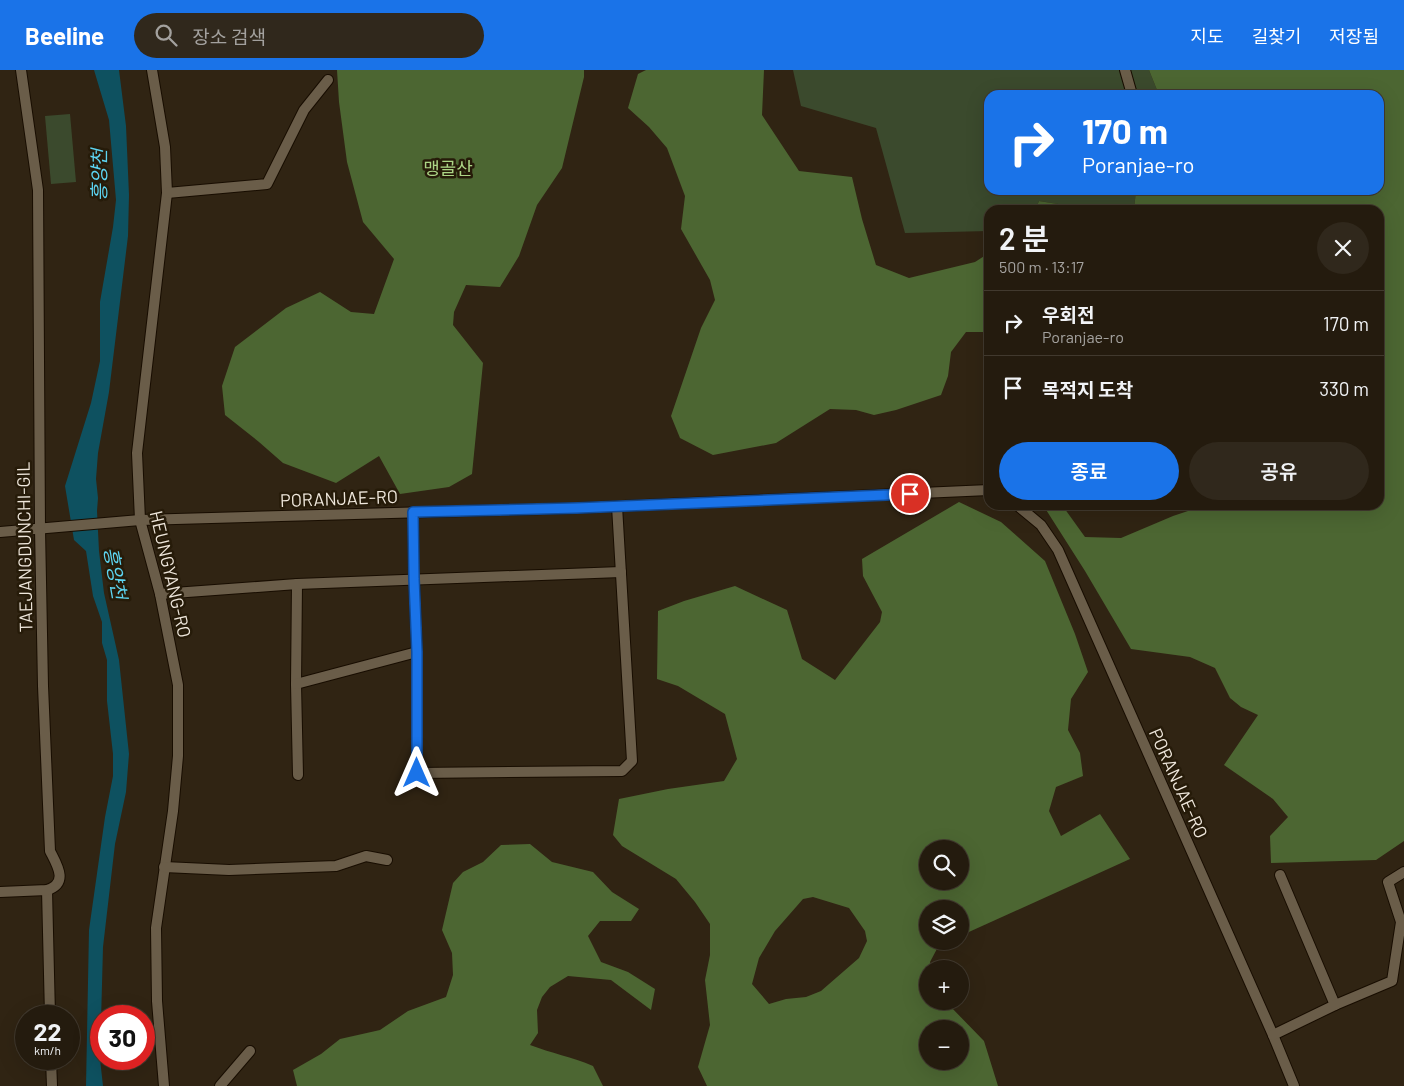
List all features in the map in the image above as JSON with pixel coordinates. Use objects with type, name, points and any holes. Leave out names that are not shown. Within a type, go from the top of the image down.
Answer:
[{"type":"street","name":"TAEJANGDUNCHI-GIL","points":[[21,70],[38,190],[43,686],[50,851],[59,870],[59,881],[55,888],[47,890]]},
{"type":"street","name":"HEUNGYANG-RO","points":[[152,70],[165,147],[167,193],[137,453],[140,520],[160,594],[178,685],[178,756],[173,811],[156,928],[157,1001],[164,1086]]},
{"type":"street","points":[[1125,70],[1131,90]]},
{"type":"street","points":[[167,193],[267,184],[304,110],[328,80]]},
{"type":"street","name":"PORANJAE-RO","points":[[0,532],[140,520],[617,506],[984,490]]},
{"type":"street","points":[[413,512],[417,652],[417,773],[622,771],[632,761],[617,506]]},
{"type":"street","name":"PORANJAE-RO","points":[[1023,510],[1041,525],[1058,550],[1274,1035],[1294,1086]]},
{"type":"street","points":[[160,594],[297,584],[621,572]]},
{"type":"street","points":[[297,584],[296,684],[298,775]]},
{"type":"street","points":[[296,684],[417,652]]},
{"type":"street","points":[[164,867],[229,870],[336,866],[366,856],[387,860]]},
{"type":"street","points":[[1274,1035],[1335,1005],[1392,981],[1401,922],[1388,882],[1404,872]]},
{"type":"street","points":[[1280,875],[1335,1005]]},
{"type":"street","points":[[0,892],[47,890],[50,1005]]},
{"type":"street","points":[[220,1086],[250,1051]]},
{"type":"street","points":[[52,1070],[52,1086]]},
{"type":"green space","name":"맹골산","points":[[337,70],[584,70],[584,77],[562,168],[537,205],[519,256],[500,287],[466,285],[454,312],[453,325],[483,363],[472,474],[449,487],[400,494],[379,456],[336,483],[283,463],[225,415],[222,386],[235,347],[286,308],[320,292],[351,312],[374,314],[394,259],[363,222],[347,162]]},
{"type":"green space","points":[[646,70],[764,70],[762,115],[799,171],[852,177],[876,265],[909,278],[975,262],[984,256],[984,332],[966,332],[951,352],[948,376],[941,395],[896,410],[874,415],[856,410],[830,409],[776,443],[713,455],[680,438],[671,416],[701,328],[715,300],[710,280],[681,229],[685,196],[667,148],[649,127],[628,108],[638,74]]},
{"type":"green space","points":[[793,70],[1149,70],[1157,90],[984,90],[984,195],[1136,195],[1134,205],[1064,205],[1039,201],[1037,205],[984,205],[984,231],[905,233],[876,128],[801,106]]},
{"type":"green space","points":[[1149,70],[1404,70],[1404,841],[1376,860],[1271,863],[1270,836],[1288,817],[1273,799],[1224,765],[1258,715],[1241,707],[1230,698],[1215,668],[1190,657],[1131,649],[1046,510],[1066,510],[1085,537],[1121,538],[1191,510],[1384,510],[1384,205],[1134,205],[1136,195],[1384,195],[1384,90],[1157,90]]},
{"type":"green space","points":[[70,114],[76,182],[51,184],[45,116]]},
{"type":"green space","points":[[1039,201],[1064,205],[1037,205]]},
{"type":"green space","points":[[959,502],[1001,522],[1045,561],[1075,634],[1088,672],[1071,699],[1068,730],[1080,753],[1083,776],[1056,787],[1049,811],[1061,836],[1100,814],[1130,859],[969,932],[969,900],[919,900],[919,950],[936,950],[931,960],[919,960],[919,1010],[954,1010],[964,1020],[919,1020],[919,1070],[969,1070],[969,1026],[984,1041],[998,1086],[707,1086],[698,1067],[710,1025],[705,980],[710,955],[710,924],[676,879],[622,846],[613,835],[619,799],[668,789],[724,781],[737,759],[725,714],[678,686],[657,679],[658,611],[735,586],[787,610],[802,659],[835,680],[880,622],[882,612],[863,576],[862,559]],"holes":[[[813,897],[849,908],[865,931],[867,941],[859,958],[821,991],[806,997],[786,999],[769,1004],[752,984],[759,958],[775,931],[803,899]]]},
{"type":"green space","points":[[530,844],[552,862],[593,872],[612,892],[639,909],[631,921],[600,921],[588,936],[601,962],[628,972],[655,989],[651,1010],[611,980],[568,976],[550,987],[542,997],[537,1010],[538,1033],[530,1045],[593,1066],[603,1086],[297,1086],[293,1070],[321,1054],[340,1039],[380,1030],[408,1011],[446,997],[453,975],[452,953],[442,930],[453,883],[463,872],[483,862],[501,845]]},
{"type":"water","points":[[94,70],[119,70],[126,126],[129,195],[128,236],[109,392],[98,453],[96,479],[99,551],[104,593],[119,660],[129,754],[126,792],[115,844],[103,947],[101,1005],[90,1005],[90,1070],[101,1070],[103,1086],[86,1086],[89,930],[105,817],[113,776],[113,754],[107,701],[107,660],[102,643],[102,622],[93,596],[86,551],[74,540],[65,486],[91,403],[100,361],[100,302],[116,200],[109,120]]},
{"type":"route","points":[[417,773],[417,652],[413,512],[577,508],[910,494]]},
{"type":"water label","name":"흥양천","points":[[98,175]]},
{"type":"water label","name":"흥양천","points":[[116,573]]}]
